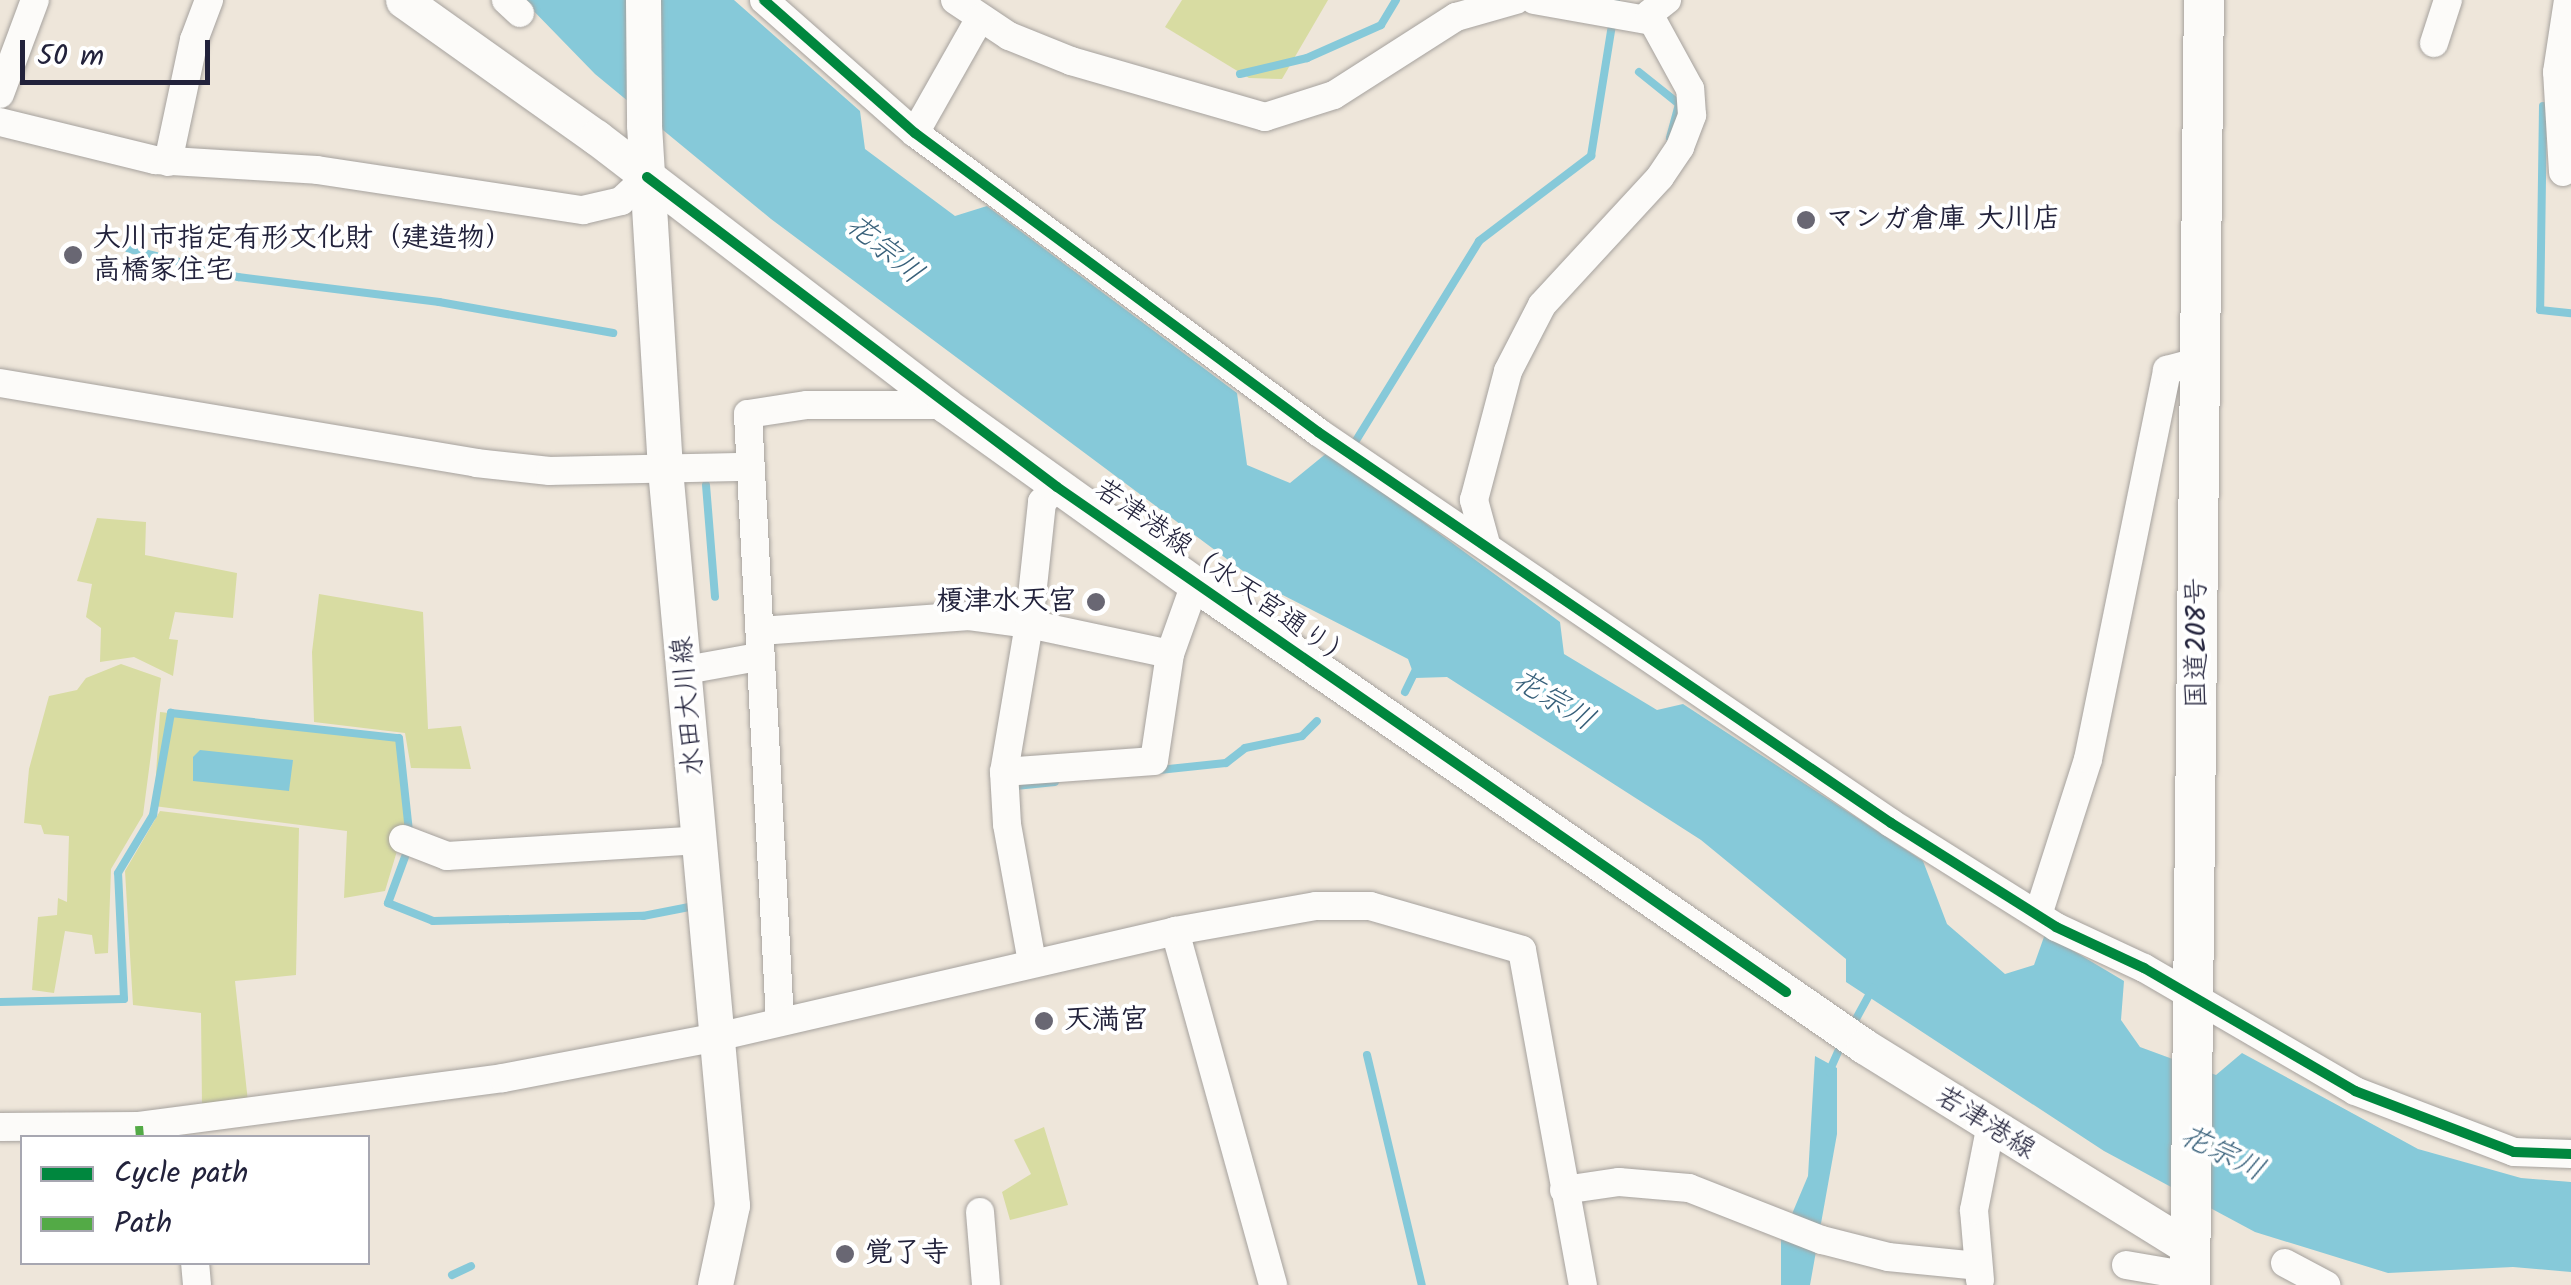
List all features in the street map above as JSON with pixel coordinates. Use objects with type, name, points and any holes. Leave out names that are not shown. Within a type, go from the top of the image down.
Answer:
[{"type":"highway","name":"国道208号","points":[[2190,1270],[2204,0]]},
{"type":"main road","name":"若津港線（水天宮通り）","points":[[403,0],[647,177],[1057,487],[1786,992]]},
{"type":"main road","name":"水田大川線","points":[[643,0],[644,124],[665,469],[732,1205],[715,1285]]},
{"type":"main road","name":"若津港線","points":[[1786,992],[1990,1128],[2190,1270]]},
{"type":"street","points":[[0,94],[35,0]]},
{"type":"street","points":[[168,162],[194,40],[209,0]]},
{"type":"street","points":[[764,0],[915,133],[1347,451],[1763,738],[2038,916],[2195,1005],[2406,1114],[2514,1152],[2571,1154]]},
{"type":"street","points":[[954,0],[980,18],[1070,61],[1265,117],[1334,96],[1456,18],[1516,0]]},
{"type":"street","points":[[1486,544],[1474,500],[1508,371],[1542,305],[1660,177],[1680,147],[1692,115],[1690,89],[1656,12],[1534,0]]},
{"type":"street","points":[[2434,44],[2448,0]]},
{"type":"street","points":[[2562,172],[2557,72],[2568,0]]},
{"type":"street","points":[[915,133],[980,18]]},
{"type":"street","points":[[0,122],[168,162],[317,170],[583,210],[621,201],[647,177]]},
{"type":"street","points":[[2038,916],[2088,758],[2167,370],[2200,362]]},
{"type":"street","points":[[0,383],[550,472],[748,467]]},
{"type":"street","points":[[780,1020],[748,414],[807,405],[945,406]]},
{"type":"street","points":[[1032,962],[1007,824],[1004,772],[1029,624],[1042,502],[1057,487]]},
{"type":"street","points":[[1004,772],[1154,760],[1170,654],[1195,584]]},
{"type":"street","points":[[686,670],[759,644],[969,616],[1029,624],[1170,654]]},
{"type":"street","points":[[404,840],[447,856],[699,840]]},
{"type":"street","points":[[0,1127],[178,1129],[503,1078],[717,1037],[1175,930],[1316,906],[1370,906],[1522,950],[1583,1285]]},
{"type":"street","points":[[1175,930],[1273,1285]]},
{"type":"street","points":[[1564,1190],[1619,1182],[1689,1188],[1820,1239],[1979,1276],[1974,1210],[1990,1128]]},
{"type":"street","points":[[980,1212],[986,1285]]},
{"type":"street","points":[[2285,1263],[2326,1285]]},
{"type":"street","points":[[2126,1265],[2190,1270]]},
{"type":"green space","points":[[1182,0],[1328,0],[1282,79],[1249,78],[1165,27]]},
{"type":"green space","points":[[97,518],[146,522],[145,555],[237,573],[233,618],[175,612],[169,639],[178,640],[173,676],[134,657],[100,662],[101,628],[86,617],[92,584],[77,581]]},
{"type":"green space","points":[[319,594],[423,612],[428,729],[461,726],[471,769],[411,768],[405,733],[314,722],[312,652]]},
{"type":"green space","points":[[121,664],[161,678],[143,815],[111,869],[108,953],[95,954],[92,935],[65,931],[54,993],[32,990],[38,917],[57,915],[58,898],[67,902],[69,836],[44,834],[41,825],[24,823],[29,769],[49,696],[77,690],[86,678]]},
{"type":"green space","points":[[160,712],[399,738],[409,811],[385,891],[344,898],[347,831],[154,806]]},
{"type":"green space","points":[[160,811],[299,828],[296,975],[235,981],[248,1102],[202,1107],[201,1013],[133,1005],[125,871]]},
{"type":"green space","points":[[1044,1127],[1068,1205],[1010,1220],[1002,1192],[1031,1174],[1014,1140]]},
{"type":"water","name":"花宗川","points":[[523,0],[734,0],[860,111],[865,149],[955,216],[987,206],[1237,393],[1247,465],[1290,483],[1328,452],[1560,622],[1564,654],[1657,710],[1683,704],[1923,861],[1947,924],[2005,974],[2034,965],[2045,934],[2124,981],[2121,1020],[2140,1047],[2216,1075],[2242,1053],[2418,1149],[2521,1178],[2571,1182],[2571,1272],[2513,1267],[2388,1273],[2255,1232],[2104,1151],[1846,982],[1846,959],[1701,840],[1447,677],[1415,678],[1408,659],[1259,583],[771,219],[595,74]]},
{"type":"water","points":[[200,750],[293,760],[289,791],[193,781],[193,757]]},
{"type":"water","points":[[1815,1056],[1837,1068],[1837,1134],[1810,1285],[1781,1285],[1781,1240],[1808,1176]]},
{"type":"waterway","points":[[1240,74],[1307,58],[1381,25],[1396,0]]},
{"type":"waterway","points":[[1352,447],[1479,241],[1591,156],[1616,0]]},
{"type":"waterway","points":[[1639,72],[1679,104],[1670,138]]},
{"type":"waterway","points":[[2543,106],[2540,310],[2571,313]]},
{"type":"waterway","points":[[129,249],[238,277],[439,302],[613,333]]},
{"type":"waterway","points":[[706,485],[715,597]]},
{"type":"waterway","points":[[1405,692],[1416,669]]},
{"type":"waterway","points":[[0,1002],[124,999],[118,873],[153,815],[171,713],[399,738],[409,832]]},
{"type":"waterway","points":[[1159,770],[1226,763],[1245,748],[1302,736],[1317,721]]},
{"type":"waterway","points":[[1015,786],[1055,782]]},
{"type":"waterway","points":[[409,846],[388,903],[433,921],[643,916],[689,907]]},
{"type":"waterway","points":[[1851,1028],[1873,988]]},
{"type":"waterway","points":[[1829,1072],[1841,1045]]},
{"type":"waterway","points":[[1367,1055],[1422,1285]]},
{"type":"waterway","points":[[452,1275],[471,1266]]},
{"type":"marked path","points":[[139,1126],[140,1135]]},
{"type":"cycle path","points":[[764,0],[915,133],[1318,432],[1891,823],[2056,927],[2144,968],[2355,1091],[2514,1152],[2571,1154]]},
{"type":"cycle path","points":[[647,177],[1057,487],[1786,992]]},
{"type":"place","name":"マンガ倉庫 大川店","points":[[1806,220]]},
{"type":"place","name":"大川市指定有形文化財（建造物） 高橋家住宅","points":[[73,255]]},
{"type":"place","name":"榎津水天宮","points":[[1096,602]]},
{"type":"place","name":"天満宮","points":[[1044,1021]]},
{"type":"place","name":"覚了寺","points":[[845,1254]]}]
